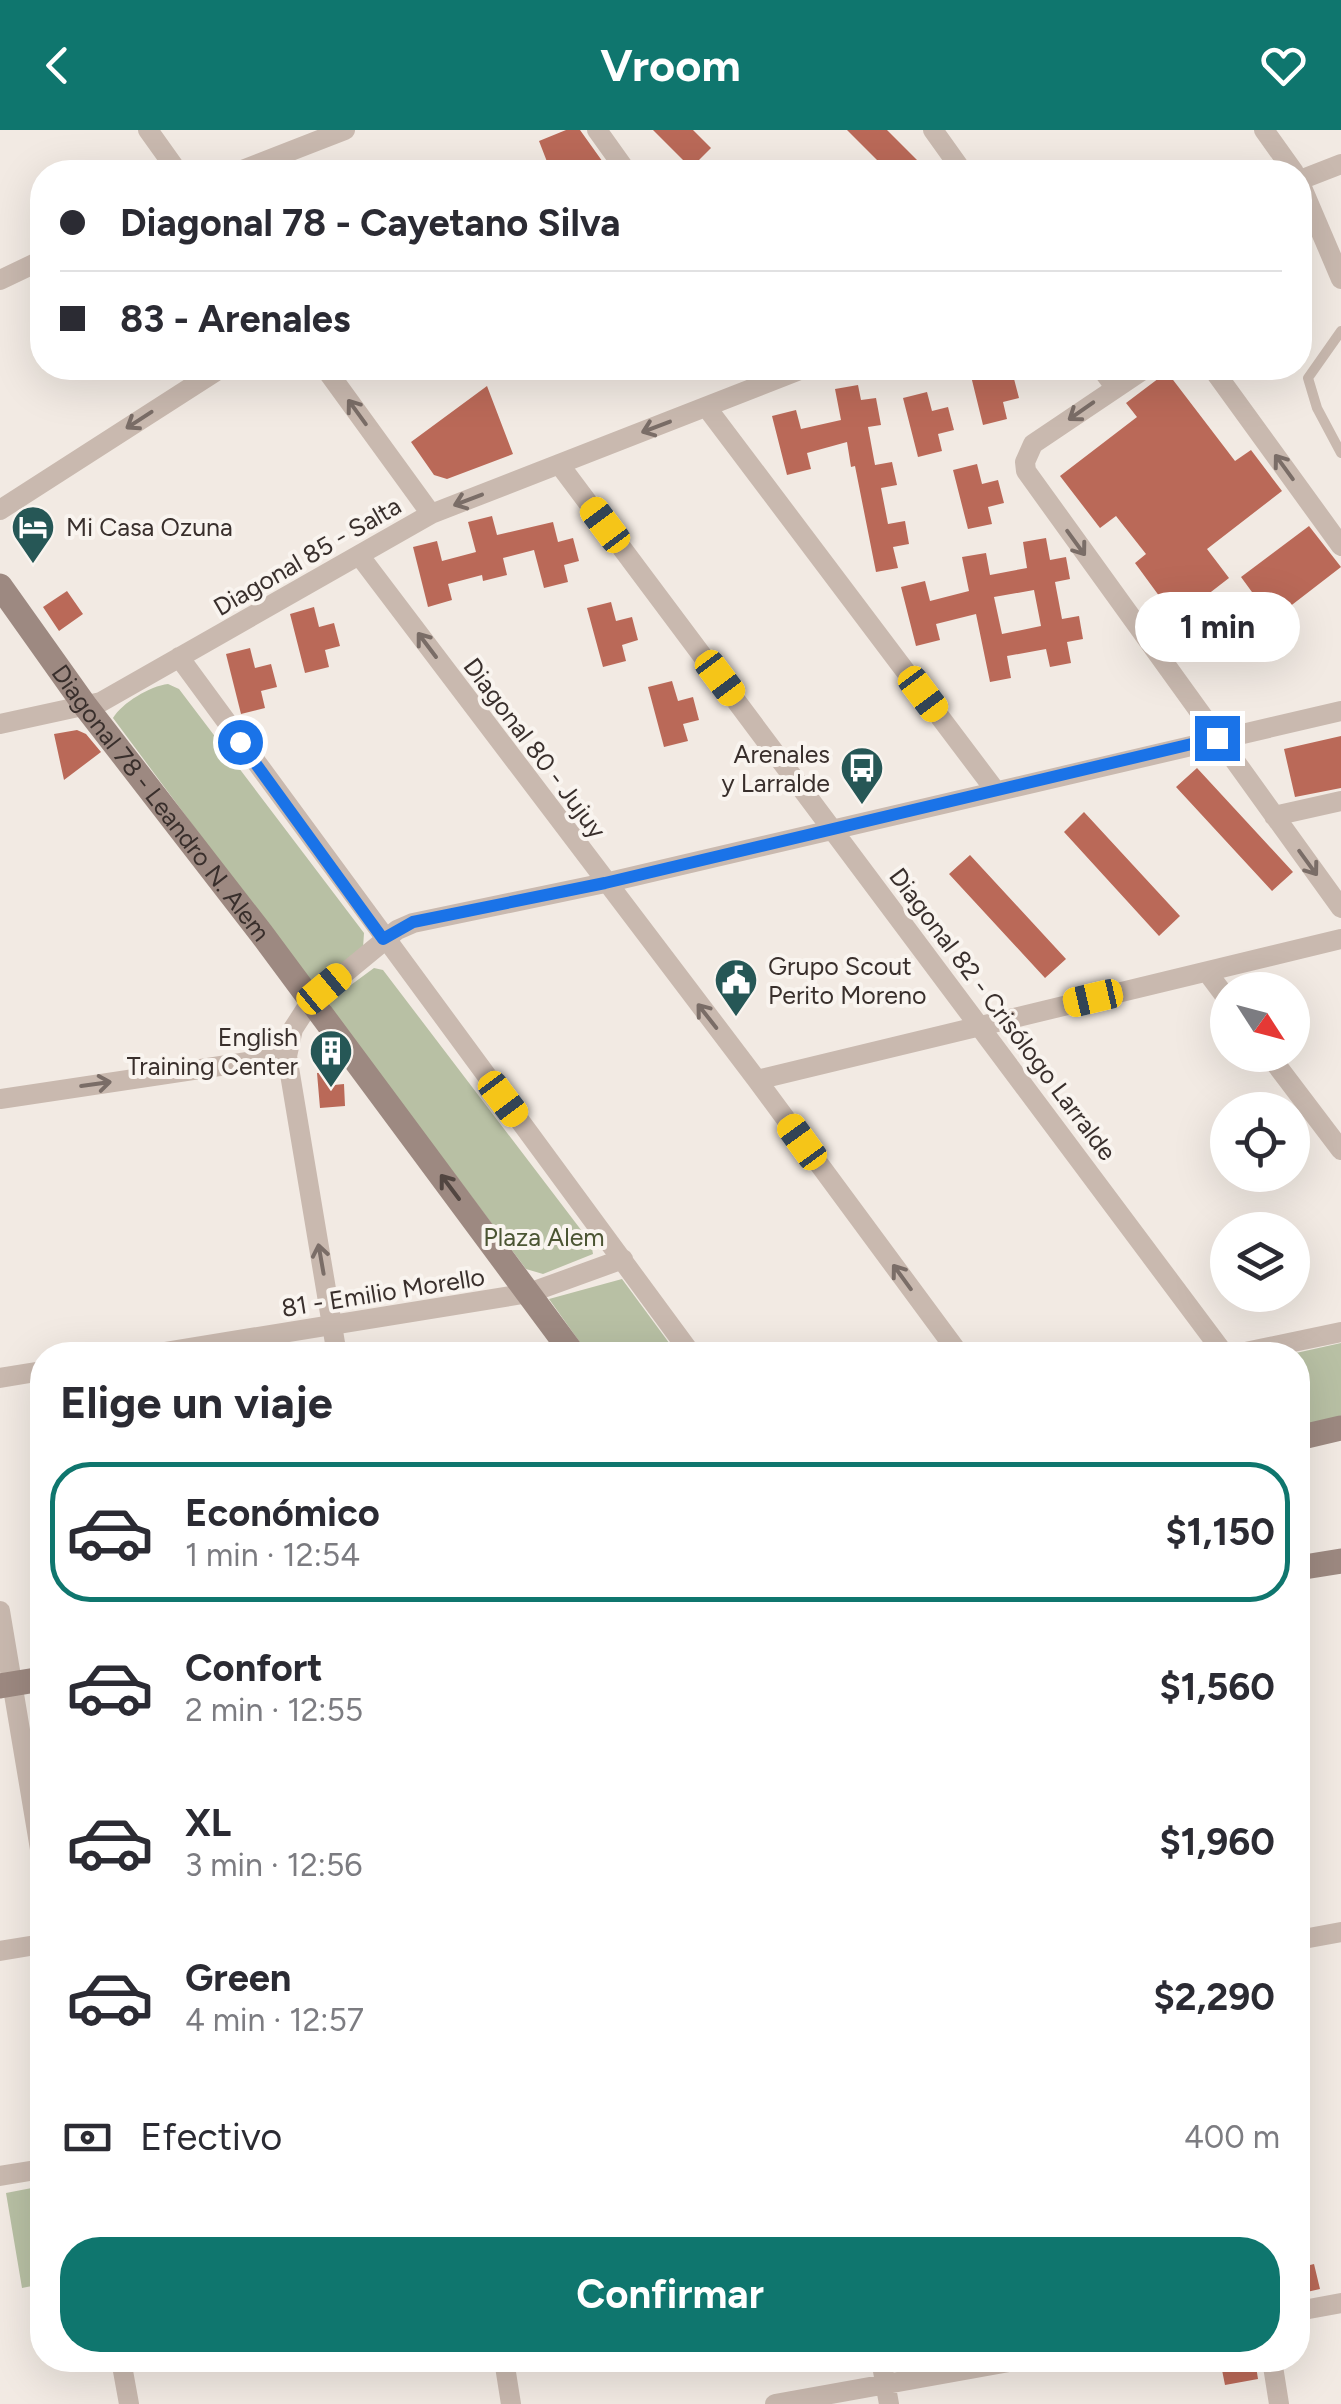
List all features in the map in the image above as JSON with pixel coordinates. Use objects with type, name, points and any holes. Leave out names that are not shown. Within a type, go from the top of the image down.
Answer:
[{"type":"street","points":[[148,130],[169,160]]},
{"type":"street","points":[[268,160],[345,130]]},
{"type":"street","points":[[597,130],[619,160]]},
{"type":"street","points":[[933,130],[954,160]]},
{"type":"street","points":[[1264,130],[1285,160]]},
{"type":"street","points":[[1312,176],[1341,164]]},
{"type":"street","points":[[1312,210],[1341,279]]},
{"type":"street","points":[[0,280],[30,266]]},
{"type":"street","points":[[0,510],[202,380]]},
{"type":"street","points":[[334,380],[431,514]]},
{"type":"street","name":"Diagonal 85 - Salta","points":[[0,724],[101,702],[431,514],[708,408],[760,380]]},
{"type":"street","points":[[1110,380],[1115,387]]},
{"type":"street","points":[[1126,380],[1033,444],[1025,462],[1030,480],[1341,908]]},
{"type":"street","points":[[1221,380],[1341,546]]},
{"type":"street","points":[[708,408],[995,790]]},
{"type":"street","name":"Diagonal 82 - Crisólogo Larralde","points":[[559,464],[1218,1342]]},
{"type":"street","name":"Diagonal 80 - Jujuy","points":[[360,555],[950,1342]]},
{"type":"street","name":"Diagonal 78 - Leandro N. Alem","points":[[0,586],[86,707],[565,1342]]},
{"type":"street","points":[[178,657],[683,1342]]},
{"type":"street","points":[[335,1342],[286,1056],[293,1028],[310,1001],[383,939],[413,922],[605,883],[1341,711]]},
{"type":"street","points":[[1274,816],[1341,801]]},
{"type":"street","points":[[757,1080],[1341,939]]},
{"type":"street","points":[[1206,972],[1210,977]]},
{"type":"street","points":[[0,1099],[286,1056]]},
{"type":"street","points":[[1282,1072],[1341,1150]]},
{"type":"street","name":"81 - Emilio Morello","points":[[232,1342],[530,1294],[622,1259]]},
{"type":"street","points":[[1292,1342],[1341,1332]]},
{"type":"street","points":[[0,1378],[30,1373]]},
{"type":"street","points":[[1310,1435],[1341,1428]]},
{"type":"street","points":[[1310,1566],[1341,1561]]},
{"type":"street","points":[[0,1612],[7,1685],[30,1801]]},
{"type":"street","points":[[1310,1938],[1341,1932]]},
{"type":"street","points":[[0,1951],[30,1946]]},
{"type":"street","points":[[0,2176],[30,2171]]},
{"type":"street","points":[[1310,2309],[1341,2303]]},
{"type":"street","points":[[123,2372],[129,2404]]},
{"type":"street","points":[[506,2372],[511,2404]]},
{"type":"street","points":[[775,2404],[887,2394],[973,2372]]},
{"type":"street","points":[[1274,2372],[1279,2404]]},
{"type":"lane","points":[[1312,372],[1341,331]]},
{"type":"lane","points":[[1309,380],[1317,408],[1341,453]]},
{"type":"green space","points":[[168,684],[179,689],[364,933],[363,948],[321,982],[308,980],[113,718],[137,696]]},
{"type":"green space","name":"Plaza Alem","points":[[374,968],[383,970],[591,1243],[593,1254],[543,1274],[526,1269],[332,1011],[329,1001]]},
{"type":"green space","name":"Plaza Alem","points":[[622,1279],[668,1342],[580,1342],[549,1299]]},
{"type":"green space","points":[[1341,1343],[1341,1420],[1310,1427],[1310,1350]]},
{"type":"green space","points":[[30,2188],[30,2286],[22,2288],[6,2193]]},
{"type":"building","points":[[566,130],[580,130],[601,160],[546,160],[539,141]]},
{"type":"building","points":[[653,130],[693,130],[711,148],[699,160],[683,160]]},
{"type":"building","points":[[847,130],[887,130],[917,160],[877,160]]},
{"type":"building","points":[[972,380],[1014,380],[1019,398],[1003,402],[1007,419],[983,425]]},
{"type":"building","points":[[1156,380],[1173,380],[1235,461],[1251,450],[1282,491],[1207,549],[1229,578],[1176,619],[1135,563],[1146,554],[1116,516],[1100,528],[1060,476],[1137,417],[1126,403]]},
{"type":"building","points":[[858,385],[861,400],[876,398],[881,425],[868,427],[875,465],[892,462],[897,485],[881,488],[888,524],[905,521],[909,544],[893,547],[898,568],[876,572],[847,442],[807,453],[811,469],[787,475],[772,416],[796,410],[801,429],[841,420],[835,389]]},
{"type":"building","points":[[487,386],[513,454],[447,479],[434,475],[411,442]]},
{"type":"building","points":[[927,392],[932,411],[948,407],[954,430],[938,434],[942,451],[918,457],[903,398]]},
{"type":"building","points":[[977,464],[982,484],[998,480],[1004,503],[988,507],[992,524],[968,529],[953,470]]},
{"type":"building","points":[[492,516],[497,535],[553,522],[558,542],[573,538],[579,561],[564,565],[568,582],[544,588],[534,550],[503,558],[507,575],[483,581],[482,575],[448,584],[452,600],[428,607],[413,547],[437,541],[442,561],[476,552],[468,522]]},
{"type":"building","points":[[1309,526],[1341,567],[1284,611],[1268,614],[1241,577]]},
{"type":"building","points":[[1046,538],[1050,560],[1066,557],[1070,579],[1055,582],[1062,619],[1079,616],[1083,639],[1067,642],[1071,663],[1050,667],[1046,649],[1007,656],[1011,678],[990,682],[976,614],[936,624],[940,640],[916,646],[901,587],[925,581],[930,601],[969,591],[962,557],[986,553],[990,575],[1027,568],[1023,542]],"holes":[[[1034,590],[1041,626],[1002,634],[994,597]]]},
{"type":"building","points":[[67,591],[83,614],[59,631],[43,607]]},
{"type":"building","points":[[611,602],[616,621],[632,617],[638,640],[622,645],[626,661],[603,667],[587,608]]},
{"type":"building","points":[[314,607],[319,627],[334,623],[340,646],[325,650],[329,667],[305,673],[290,614]]},
{"type":"building","points":[[250,648],[255,668],[271,664],[277,687],[261,691],[265,708],[241,714],[226,654]]},
{"type":"building","points":[[672,681],[678,701],[693,697],[699,720],[683,724],[688,741],[664,747],[648,687]]},
{"type":"building","points":[[77,730],[86,734],[101,752],[64,780],[54,734]]},
{"type":"building","points":[[1341,736],[1341,788],[1295,797],[1284,749]]},
{"type":"building","points":[[1197,768],[1293,872],[1272,891],[1176,787]]},
{"type":"building","points":[[1084,812],[1180,916],[1159,936],[1064,832]]},
{"type":"building","points":[[970,855],[1066,959],[1045,978],[949,874]]},
{"type":"building","name":"English Training Center","points":[[333,1072],[334,1085],[344,1084],[345,1106],[320,1108],[317,1073]]},
{"type":"building","points":[[1314,2264],[1320,2289],[1310,2291],[1310,2265]]},
{"type":"building","points":[[1222,2372],[1257,2372],[1258,2379],[1225,2385]]},
{"type":"place","name":"Mi Casa Ozuna","points":[[33,565]]},
{"type":"place","name":"Arenales y Larralde","points":[[862,806]]},
{"type":"place","name":"Grupo Scout Perito Moreno","points":[[736,1018]]},
{"type":"place","name":"English Training Center","points":[[331,1089]]},
{"type":"route","points":[[240,742],[383,939],[413,922],[605,883],[1217,738]]}]
